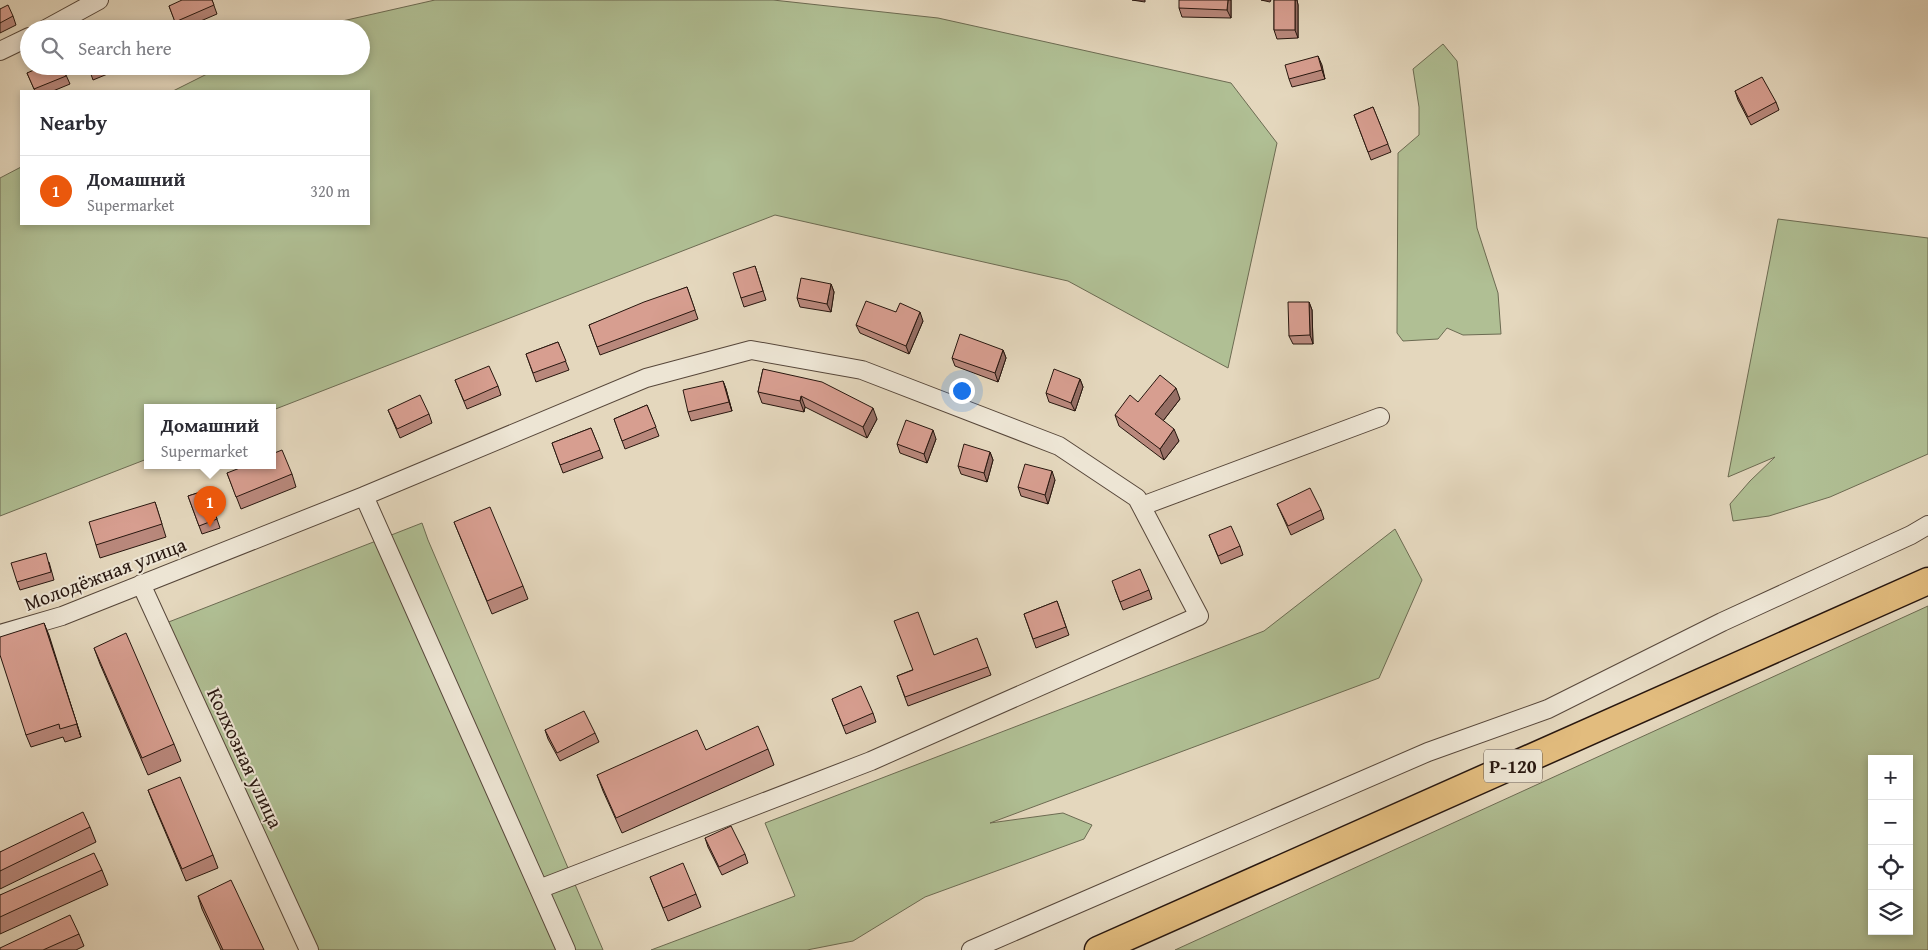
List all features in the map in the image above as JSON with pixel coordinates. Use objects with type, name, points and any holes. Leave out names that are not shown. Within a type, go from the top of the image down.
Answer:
[{"type":"highway","name":"Р-120","points":[[1098,950],[1928,581]]},
{"type":"street","points":[[63,20],[100,0]]},
{"type":"street","points":[[0,51],[20,41]]},
{"type":"street","name":"Молодёжная улица","points":[[0,634],[62,616],[364,496],[646,378],[751,350],[862,370],[1059,446],[1137,498],[1142,506]]},
{"type":"street","points":[[539,889],[870,761],[1198,616],[1142,506],[1380,417]]},
{"type":"street","points":[[364,496],[566,950]]},
{"type":"street","points":[[971,950],[1428,752],[1548,709],[1722,622],[1911,535],[1928,525]]},
{"type":"street","name":"Колхозная улица","points":[[142,584],[309,950]]},
{"type":"green space","points":[[435,0],[773,0],[938,18],[1231,83],[1277,143],[1228,368],[1068,281],[775,215],[276,409],[276,404],[144,404],[144,460],[0,516],[0,178],[20,168],[20,225],[370,225],[370,90],[175,90],[205,75],[370,75],[370,20],[347,20]]},
{"type":"green space","points":[[1443,44],[1457,61],[1477,228],[1498,293],[1501,334],[1463,335],[1447,328],[1438,339],[1403,341],[1397,333],[1398,153],[1419,135],[1419,107],[1413,69]]},
{"type":"green space","points":[[1778,219],[1928,238],[1928,454],[1830,497],[1769,516],[1733,521],[1730,504],[1775,457],[1728,477]]},
{"type":"green space","points":[[422,523],[603,950],[309,950],[161,625]]},
{"type":"green space","points":[[1395,529],[1422,580],[1379,678],[990,823],[1063,813],[1092,825],[1084,839],[925,897],[853,941],[807,950],[651,950],[795,896],[765,823],[1264,631]]},
{"type":"green space","points":[[1928,606],[1928,950],[1175,950]]},
{"type":"building","points":[[182,0],[212,0],[214,5],[180,20],[174,20],[169,6]]},
{"type":"building","points":[[1179,0],[1228,0],[1227,10],[1179,8]]},
{"type":"building","points":[[1274,0],[1295,0],[1295,30],[1274,30]]},
{"type":"building","points":[[8,5],[13,16],[0,23],[0,9]]},
{"type":"building","points":[[1318,56],[1322,70],[1289,79],[1285,65]]},
{"type":"building","points":[[28,75],[66,75],[66,76],[34,89]]},
{"type":"building","points":[[1762,77],[1776,102],[1748,117],[1735,91]]},
{"type":"building","points":[[1373,107],[1388,144],[1368,152],[1354,115]]},
{"type":"building","points":[[755,266],[763,291],[741,298],[733,273]]},
{"type":"building","points":[[801,278],[831,284],[827,304],[797,298]]},
{"type":"building","points":[[687,287],[695,310],[597,347],[589,325],[644,302]]},
{"type":"building","points":[[866,301],[896,312],[900,303],[920,312],[906,346],[856,325]]},
{"type":"building","points":[[1288,302],[1309,302],[1310,335],[1289,336]]},
{"type":"building","points":[[960,334],[1003,350],[995,373],[952,358]]},
{"type":"building","points":[[558,342],[566,361],[533,373],[526,354]]},
{"type":"building","points":[[489,366],[498,386],[464,401],[455,380]]},
{"type":"building","points":[[763,369],[822,382],[873,408],[863,427],[801,396],[800,401],[758,392]]},
{"type":"building","points":[[1054,369],[1080,379],[1071,403],[1046,393]]},
{"type":"building","points":[[1160,375],[1176,388],[1155,414],[1174,429],[1160,449],[1115,415],[1130,395],[1138,402]]},
{"type":"building","points":[[723,381],[729,402],[688,412],[683,390]]},
{"type":"building","points":[[420,395],[429,414],[397,429],[388,410]]},
{"type":"building","points":[[647,405],[656,427],[622,441],[614,419]]},
{"type":"building","points":[[906,420],[933,430],[924,454],[897,444]]},
{"type":"building","points":[[591,428],[600,450],[560,465],[552,443]]},
{"type":"building","points":[[964,444],[990,452],[984,473],[958,466]]},
{"type":"building","points":[[282,450],[292,474],[236,497],[227,473],[237,469],[276,469],[276,452]]},
{"type":"building","points":[[1025,464],[1052,471],[1045,495],[1018,487]]},
{"type":"building","points":[[1310,488],[1321,510],[1288,526],[1277,504]]},
{"type":"building","points":[[207,490],[217,519],[199,526],[188,496]]},
{"type":"building","points":[[155,502],[162,524],[96,545],[89,522]]},
{"type":"building","points":[[490,507],[523,586],[487,601],[454,522]]},
{"type":"building","points":[[1231,526],[1240,546],[1218,556],[1209,535]]},
{"type":"building","points":[[46,553],[51,572],[17,582],[11,563]]},
{"type":"building","points":[[1140,569],[1149,590],[1120,602],[1112,581]]},
{"type":"building","points":[[1057,601],[1066,627],[1033,639],[1024,614]]},
{"type":"building","points":[[918,612],[934,655],[977,638],[988,667],[905,697],[897,676],[913,670],[894,621]]},
{"type":"building","points":[[44,623],[77,724],[60,729],[59,724],[26,735],[0,655],[0,637]]},
{"type":"building","points":[[126,633],[174,744],[142,758],[94,648]]},
{"type":"building","points":[[861,686],[873,713],[843,726],[832,699]]},
{"type":"building","points":[[584,711],[595,733],[557,753],[545,730]]},
{"type":"building","points":[[758,726],[768,749],[616,818],[597,775],[697,730],[706,750]]},
{"type":"building","points":[[180,777],[213,855],[182,869],[148,790]]},
{"type":"building","points":[[83,812],[90,827],[0,871],[0,852]]},
{"type":"building","points":[[731,826],[745,854],[719,867],[705,838]]},
{"type":"building","points":[[94,853],[102,870],[0,917],[0,895]]},
{"type":"building","points":[[683,863],[696,894],[663,908],[650,877]]},
{"type":"building","points":[[231,880],[264,950],[223,950],[198,896]]},
{"type":"building","points":[[70,915],[79,934],[43,950],[0,950],[0,948]]},
{"type":"place","name":"Домашний","points":[[210,527]]}]
